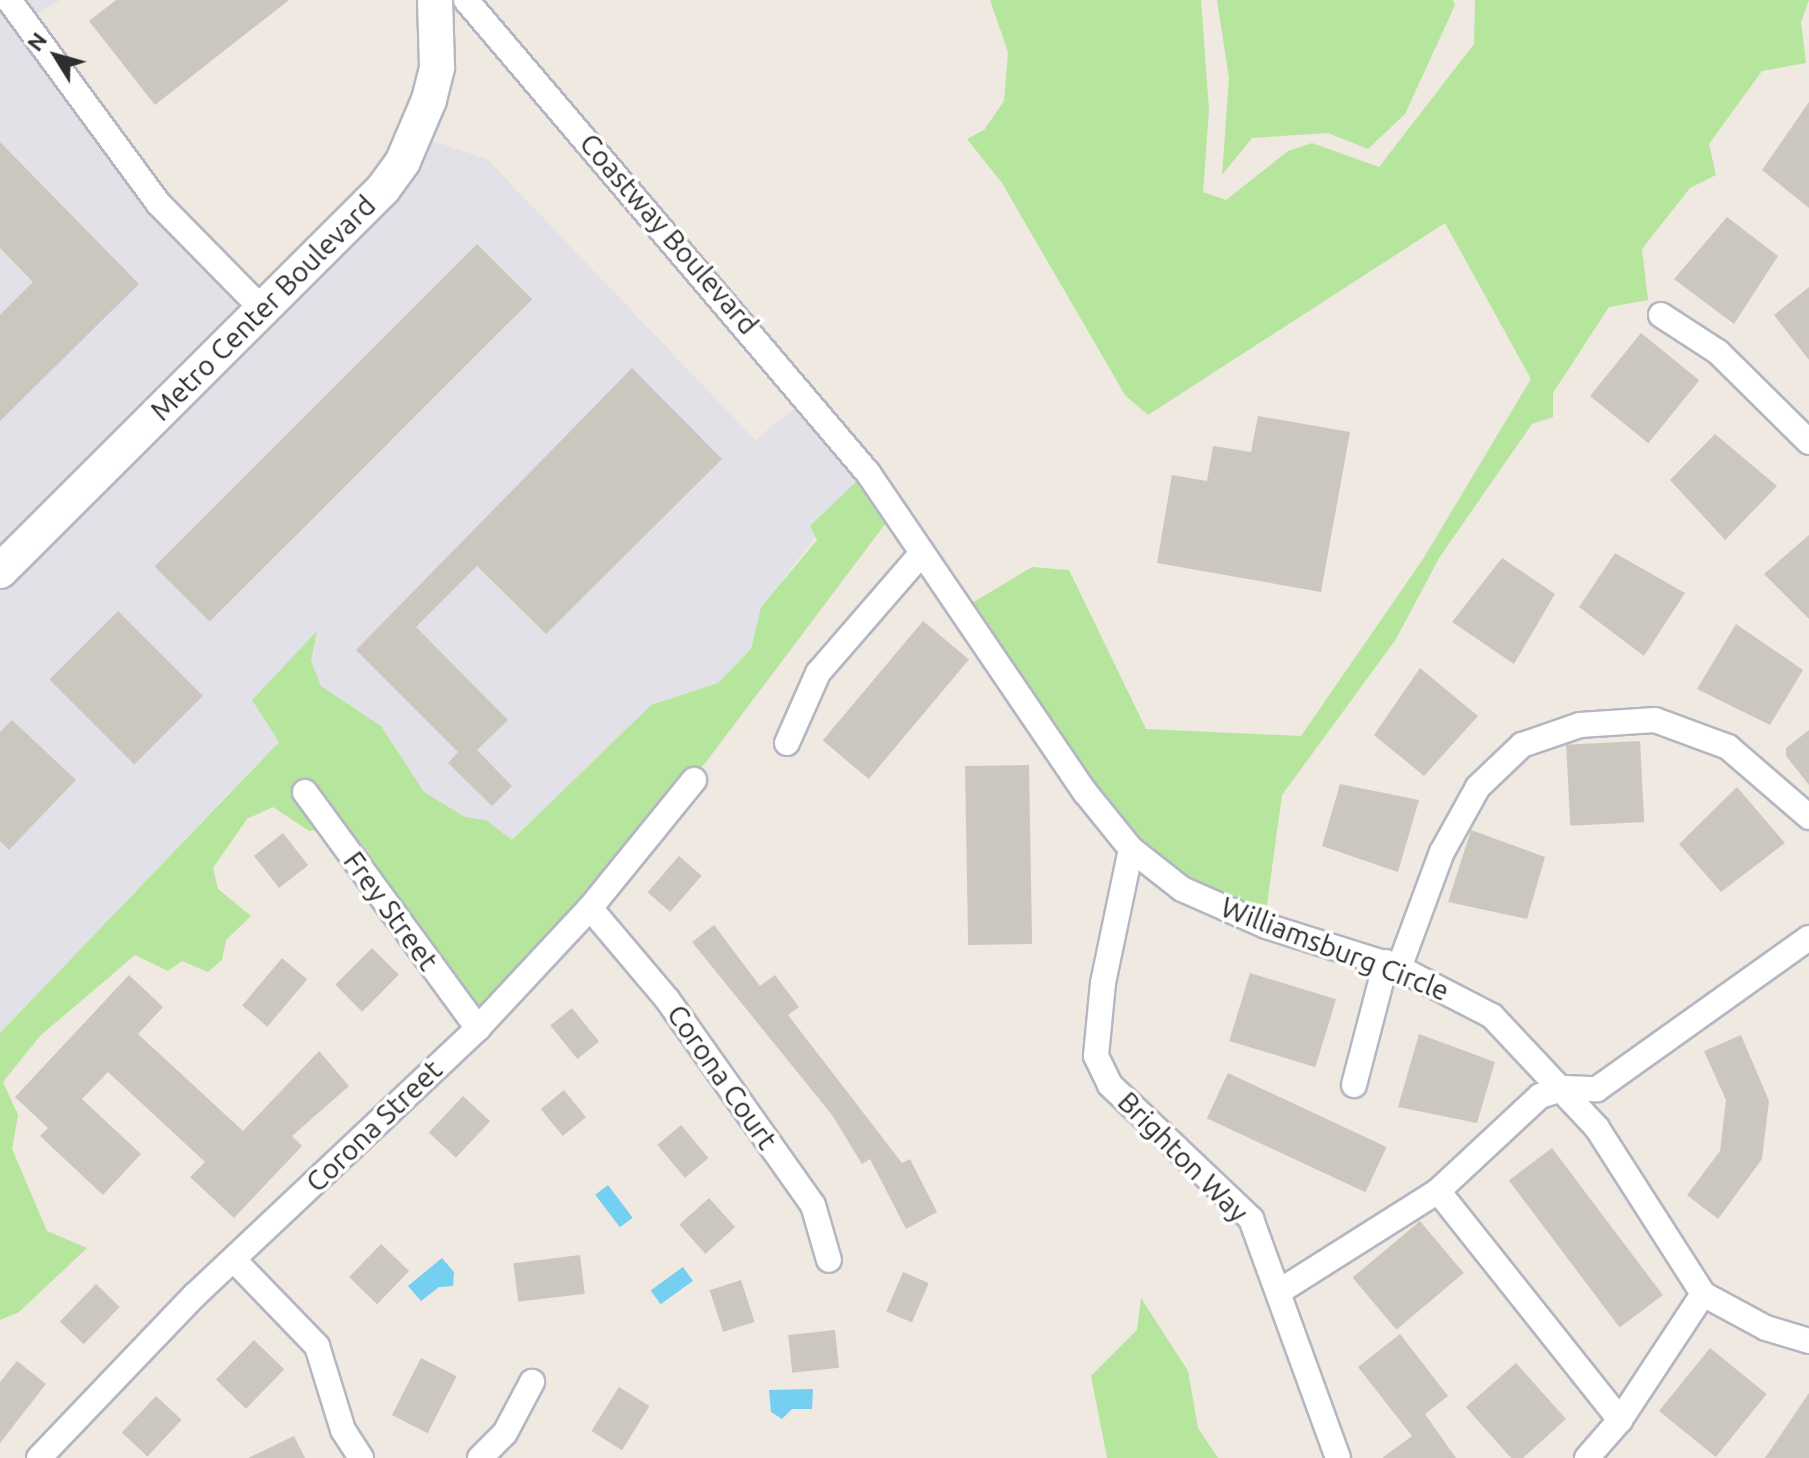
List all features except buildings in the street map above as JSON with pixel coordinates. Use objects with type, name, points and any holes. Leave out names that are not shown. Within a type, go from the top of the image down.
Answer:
[{"type":"street","points":[[9,0],[158,203],[263,310]]},
{"type":"street","name":"Metro Center Boulevard","points":[[0,571],[379,194],[403,161],[437,67],[435,0]]},
{"type":"street","name":"Coastway Boulevard","points":[[466,0],[868,473]]},
{"type":"street","points":[[1661,315],[1718,352],[1809,442]]},
{"type":"street","name":"Williamsburg Circle","points":[[868,473],[1085,792],[1131,849],[1182,889],[1266,926],[1392,965],[1492,1016],[1564,1088],[1597,1128],[1703,1294],[1754,1323],[1809,1341]]},
{"type":"street","points":[[787,743],[818,673],[922,553]]},
{"type":"street","points":[[1354,1085],[1392,965],[1442,852],[1478,787],[1522,745],[1580,725],[1655,720],[1728,747],[1809,817]]},
{"type":"street","name":"Corona Street","points":[[39,1458],[234,1260],[478,1028],[590,908],[694,780]]},
{"type":"street","name":"Frey Street","points":[[305,792],[478,1028]]},
{"type":"street","name":"Brighton Way","points":[[1131,849],[1103,983],[1096,1056],[1110,1085],[1251,1219],[1280,1291],[1338,1458]]},
{"type":"street","name":"Corona Court","points":[[590,908],[667,999],[813,1205],[829,1260]]},
{"type":"street","points":[[1280,1291],[1438,1191],[1540,1096],[1564,1088],[1597,1089],[1809,938]]},
{"type":"street","points":[[1438,1191],[1620,1420]]},
{"type":"street","points":[[234,1260],[317,1346],[343,1430],[361,1458]]},
{"type":"street","points":[[1587,1458],[1620,1420],[1703,1294]]},
{"type":"street","points":[[480,1458],[505,1433],[532,1382]]},
{"type":"shaded area","points":[[0,0],[60,0],[22,24],[126,164],[266,309],[415,135],[487,159],[755,440],[806,399],[866,472],[761,607],[751,649],[718,683],[651,705],[512,840],[486,820],[465,817],[424,792],[381,726],[321,686],[311,661],[319,638],[279,741],[0,1033]]},
{"type":"green space","points":[[990,0],[1201,0],[1209,110],[1203,192],[1226,200],[1288,151],[1312,143],[1379,167],[1474,44],[1475,0],[1809,0],[1801,22],[1806,63],[1762,71],[1709,144],[1716,175],[1690,188],[1642,249],[1648,300],[1609,307],[1553,393],[1553,417],[1532,424],[1439,558],[1396,639],[1282,795],[1265,919],[1145,859],[967,606],[1032,567],[1069,570],[1146,729],[1301,736],[1423,559],[1531,379],[1445,223],[1148,415],[1125,395],[1002,183],[967,139],[984,130],[1004,101],[1008,52]]},
{"type":"green space","points":[[1217,0],[1453,0],[1455,5],[1405,114],[1368,149],[1328,133],[1252,138],[1222,175],[1229,78]]},
{"type":"green space","points":[[866,472],[895,511],[706,762],[478,1023],[327,829],[309,831],[273,807],[247,819],[213,868],[218,889],[251,916],[226,940],[222,960],[208,972],[182,961],[168,971],[135,955],[40,1036],[3,1082],[18,1115],[12,1149],[47,1231],[87,1248],[19,1312],[0,1320],[0,1033],[279,742],[252,700],[317,631],[311,661],[321,686],[381,726],[424,792],[465,817],[486,820],[512,840],[651,705],[718,683],[751,649],[761,607],[817,540],[810,526]]},
{"type":"green space","points":[[1141,1298],[1188,1371],[1198,1428],[1218,1458],[1107,1458],[1091,1376],[1137,1330]]},
{"type":"water","points":[[608,1185],[633,1218],[620,1227],[595,1195]]},
{"type":"water","points":[[442,1258],[454,1272],[453,1286],[439,1287],[421,1301],[408,1286]]},
{"type":"water","points":[[683,1267],[693,1281],[661,1304],[651,1291]]},
{"type":"water","points":[[813,1389],[812,1409],[792,1409],[782,1419],[771,1412],[769,1390]]}]
